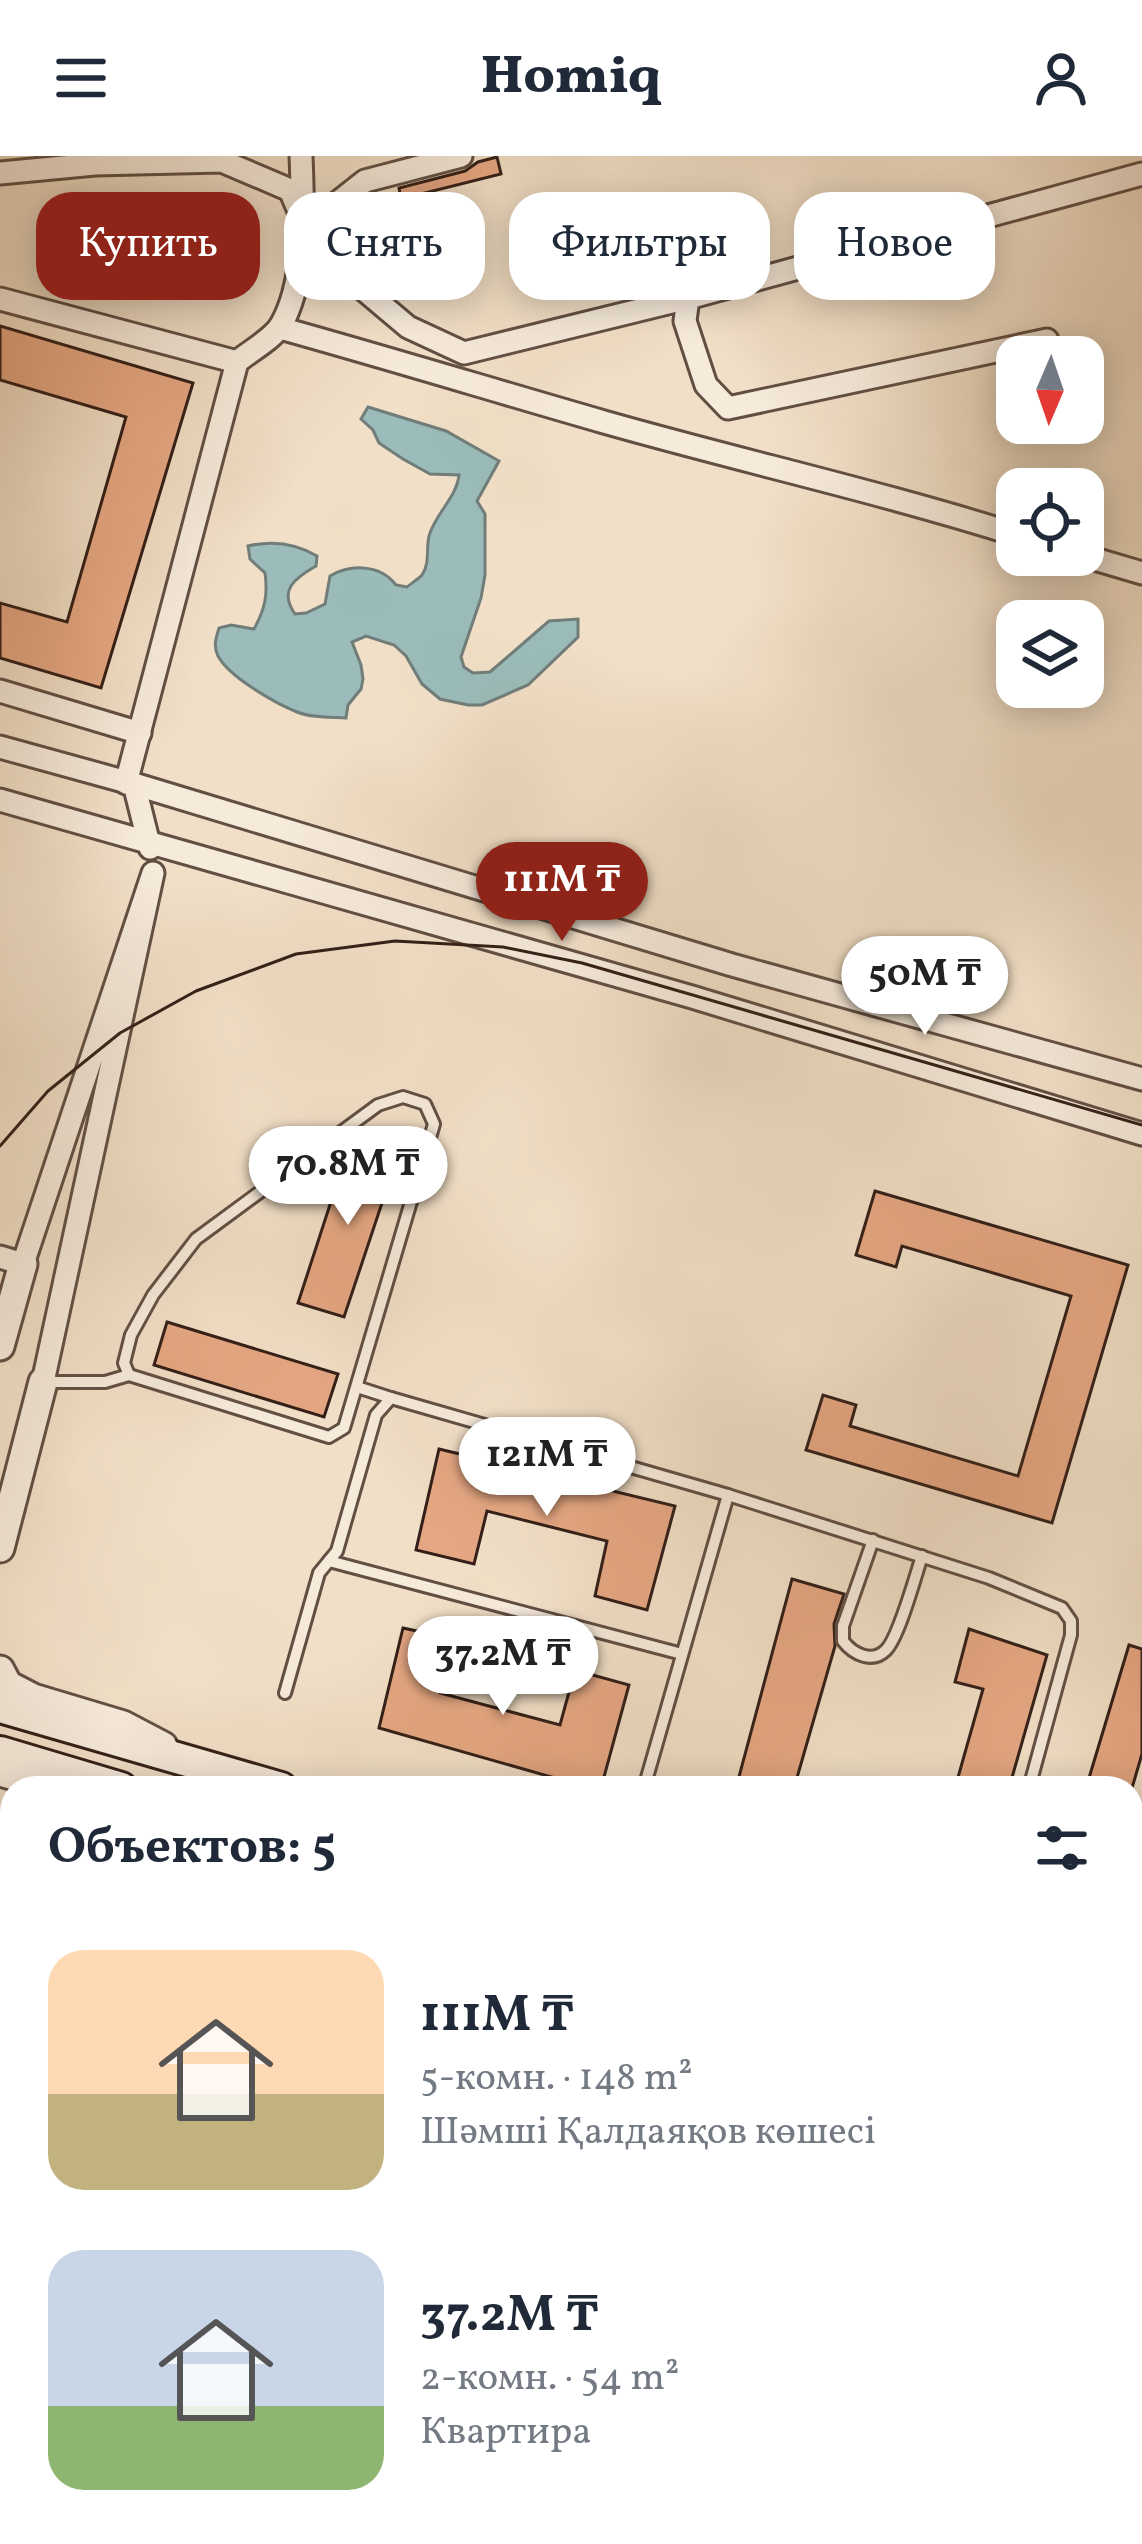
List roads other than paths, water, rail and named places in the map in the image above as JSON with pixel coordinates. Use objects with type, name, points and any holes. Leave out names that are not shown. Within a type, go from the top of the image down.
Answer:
[{"type":"main road","points":[[0,1707],[240,1776]]},
{"type":"main road","points":[[0,1752],[81,1776]]},
{"type":"street","points":[[301,156],[302,192]]},
{"type":"street","points":[[351,192],[365,181],[461,156]]},
{"type":"street","points":[[0,173],[95,164],[222,161],[291,192]]},
{"type":"street","points":[[770,276],[1142,174]]},
{"type":"street","points":[[0,298],[237,362]]},
{"type":"street","points":[[0,1548],[43,1382],[153,873],[130,784],[140,733],[237,362],[280,328],[290,300]]},
{"type":"street","points":[[376,300],[409,327],[464,353],[680,300]]},
{"type":"street","points":[[688,300],[685,322],[706,386],[728,408],[996,351]]},
{"type":"street","points":[[280,328],[996,529]]},
{"type":"street","points":[[1104,562],[1142,573]]},
{"type":"street","points":[[0,691],[140,733]]},
{"type":"street","points":[[0,747],[732,965],[1142,1079]]},
{"type":"street","points":[[0,800],[692,997],[1142,1134]]},
{"type":"street","points":[[0,1346],[12,1261],[153,873]]},
{"type":"street","points":[[0,1670],[8,1685],[33,1698],[123,1725],[193,1762]]},
{"type":"lane","points":[[43,1382],[105,1382],[129,1376],[328,1437],[344,1428],[434,1124],[425,1105],[403,1097],[378,1106],[196,1239],[153,1295],[130,1335],[124,1363],[129,1376]]},
{"type":"lane","points":[[357,1387],[873,1540],[1062,1608],[1072,1621],[1071,1634],[1032,1776]]},
{"type":"lane","points":[[285,1693],[320,1573],[337,1551],[376,1414],[391,1398]]},
{"type":"lane","points":[[647,1776],[728,1495]]},
{"type":"lane","points":[[873,1540],[843,1626],[843,1641],[861,1656],[875,1657],[893,1639],[922,1556]]},
{"type":"lane","points":[[329,1561],[682,1654]]},
{"type":"water","points":[[368,407],[446,431],[499,461],[477,501],[485,514],[485,575],[461,657],[473,673],[490,672],[549,621],[578,619],[578,637],[528,685],[482,705],[440,699],[422,684],[394,645],[366,636],[352,642],[363,679],[346,718],[321,717],[297,712],[265,696],[218,656],[219,628],[254,629],[263,608],[265,573],[250,559],[248,546],[284,544],[317,556],[316,566],[289,591],[295,614],[325,604],[330,576],[347,569],[374,570],[407,587],[422,575],[432,528],[459,475],[430,474],[379,443],[361,419]]},
{"type":"tram line","points":[[0,1146],[48,1091],[120,1033],[196,991],[296,954],[395,941],[503,947],[582,963],[1142,1125]]}]
